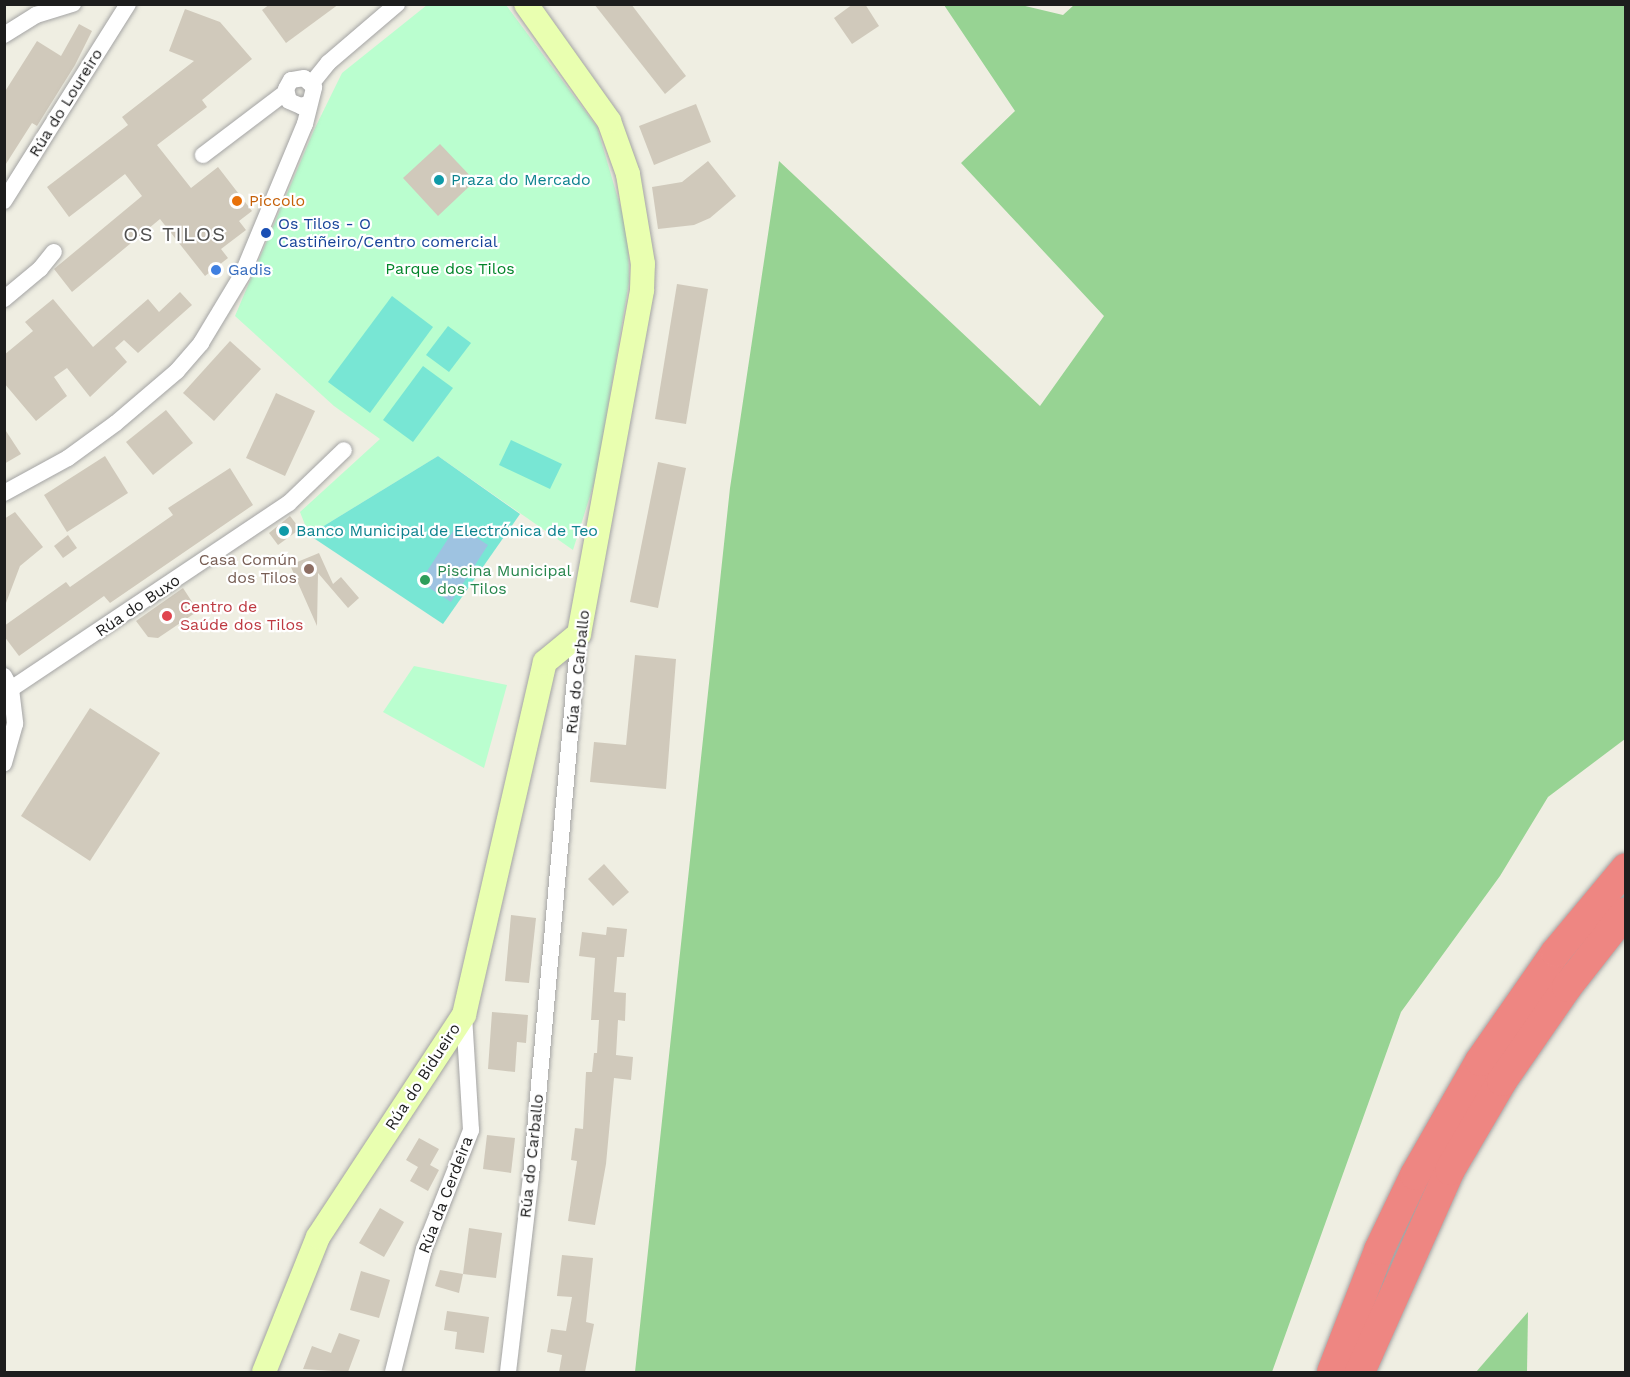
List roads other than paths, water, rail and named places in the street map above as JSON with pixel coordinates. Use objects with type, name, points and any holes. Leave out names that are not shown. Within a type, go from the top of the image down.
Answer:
[{"type":"highway","points":[[1332,1372],[1379,1250],[1415,1175],[1480,1060],[1556,952],[1626,868]]},
{"type":"highway","points":[[1360,1372],[1406,1262],[1462,1150],[1508,1071],[1626,912]]},
{"type":"street","points":[[4,35],[36,15],[73,4]]},
{"type":"street","name":"Rúa do Loureiro","points":[[4,201],[128,4]]},
{"type":"street","points":[[312,83],[328,63],[397,4]]},
{"type":"street","name":"Rúa do Carballo","points":[[508,1372],[531,1176],[579,634],[642,290],[643,264],[628,174],[609,121],[526,4]]},
{"type":"street","points":[[203,154],[286,92],[296,78],[312,83]]},
{"type":"street","points":[[4,493],[68,458],[116,423],[177,371],[201,344],[242,275],[305,124],[315,91],[312,83]]},
{"type":"street","points":[[286,92],[292,104],[301,106],[310,103]]},
{"type":"street","points":[[4,299],[40,270],[54,252]]},
{"type":"street","name":"Rúa do Buxo","points":[[8,683],[289,503],[344,450]]},
{"type":"street","name":"Rúa do Bidueiro","points":[[264,1372],[318,1237],[464,1015],[545,662],[579,634]]},
{"type":"street","points":[[4,763],[15,723],[8,683]]},
{"type":"street","name":"Rúa da Cerdeira","points":[[393,1372],[427,1240],[471,1130],[464,1015]]},
{"type":"place","name":"Praza do Mercado","points":[[439,180]]},
{"type":"place","name":"Piccolo","points":[[237,201]]},
{"type":"place","name":"Os Tilos - O Castiñeiro/Centro comercial","points":[[266,233]]},
{"type":"place","name":"Gadis","points":[[216,270]]},
{"type":"place","name":"Banco Municipal de Electrónica de Teo","points":[[284,531]]},
{"type":"place","name":"Casa Común dos Tilos","points":[[309,569]]},
{"type":"place","name":"Piscina Municipal dos Tilos","points":[[425,580]]},
{"type":"place","name":"Centro de Saúde dos Tilos","points":[[167,616]]},
{"type":"district","name":"OS TILOS","points":[[175,234]]},
{"type":"park label","name":"Parque dos Tilos","points":[[450,269]]}]
